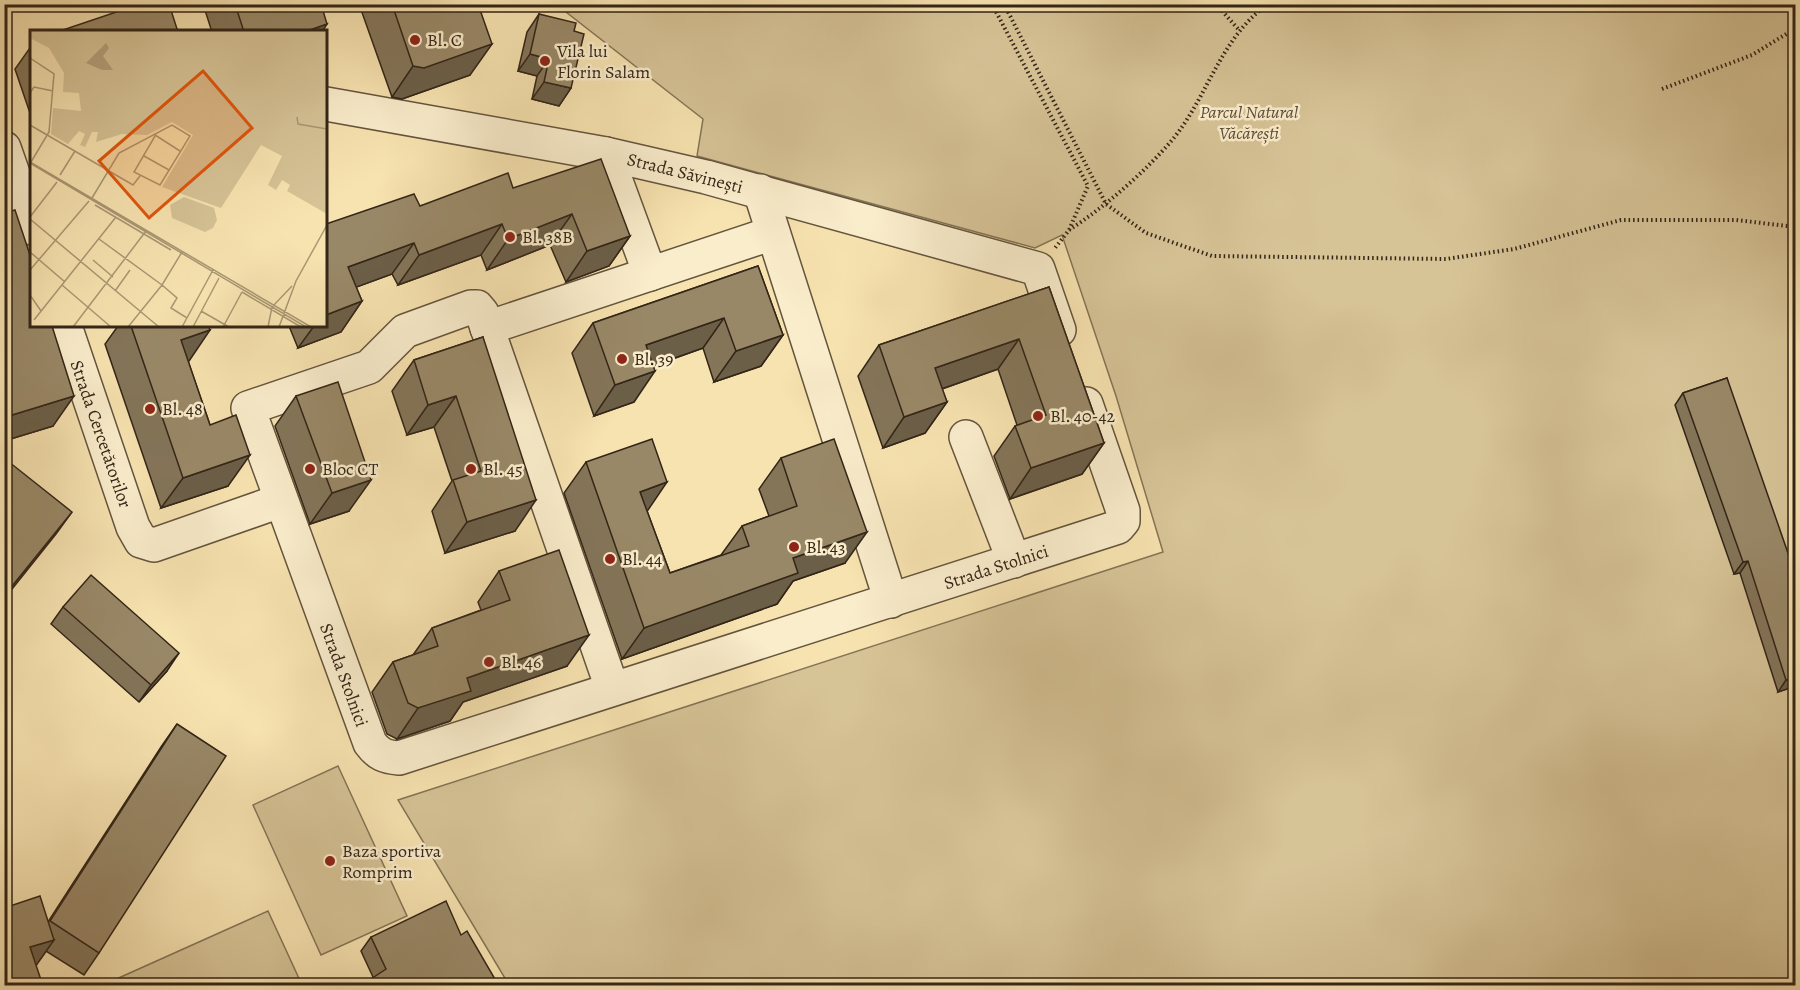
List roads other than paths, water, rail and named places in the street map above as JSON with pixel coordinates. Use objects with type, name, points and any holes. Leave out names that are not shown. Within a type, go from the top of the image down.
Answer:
[{"type":"street","name":"Strada Săvinești","points":[[327,104],[606,154],[760,191],[1038,269]]},
{"type":"street","points":[[606,154],[650,274]]},
{"type":"street","points":[[14,168],[30,221]]},
{"type":"street","points":[[760,191],[891,601]]},
{"type":"street","points":[[487,328],[773,233]]},
{"type":"street","name":"Strada Stolnici","points":[[280,501],[370,743],[386,757],[399,758],[1118,527],[1123,521],[1123,510],[1038,269]]},
{"type":"street","points":[[280,501],[248,408],[369,367],[405,331],[477,307],[482,313],[612,688]]},
{"type":"street","name":"Strada Cercetătorilor","points":[[64,327],[132,527],[141,541],[154,545],[280,501]]},
{"type":"street","points":[[966,437],[1014,561]]},
{"type":"place","name":"Bl. C","points":[[415,40]]},
{"type":"place","name":"Vila lui Florin Salam","points":[[545,61]]},
{"type":"place","name":"Bl. 38B","points":[[510,237]]},
{"type":"place","name":"Bl. 39","points":[[622,359]]},
{"type":"place","name":"Bl. 48","points":[[150,409]]},
{"type":"place","name":"Bl. 40-42","points":[[1038,416]]},
{"type":"place","name":"Bloc CT","points":[[310,469]]},
{"type":"place","name":"Bl. 45","points":[[471,469]]},
{"type":"place","name":"Bl. 43","points":[[794,547]]},
{"type":"place","name":"Bl. 44","points":[[610,559]]},
{"type":"place","name":"Bl. 46","points":[[489,662]]},
{"type":"place","name":"Baza sportiva Romprim","points":[[330,861]]},
{"type":"park label","name":"Parcul Natural Văcărești","points":[[1249,122]]}]
